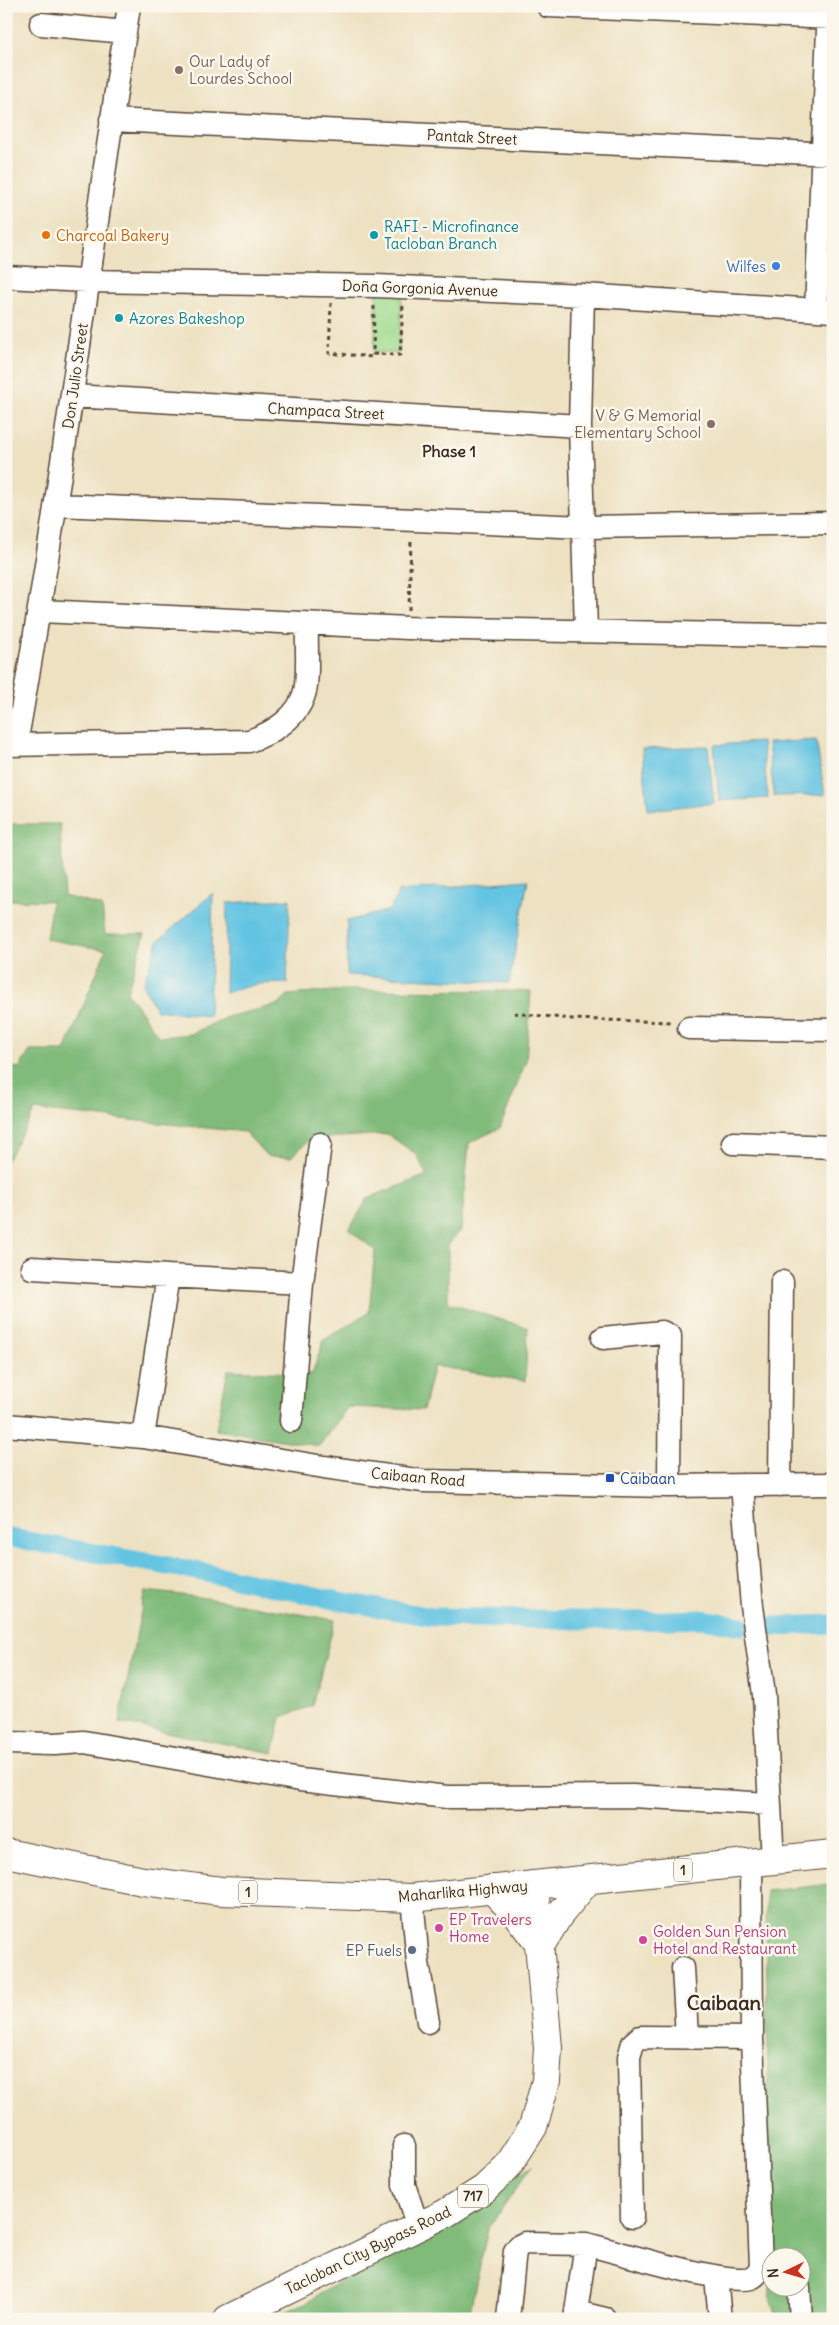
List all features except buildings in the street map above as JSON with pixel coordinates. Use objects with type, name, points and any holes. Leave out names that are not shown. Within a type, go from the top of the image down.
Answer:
[{"type":"main road","name":"Maharlika Highway","points":[[6,1853],[143,1881],[221,1891],[412,1898],[833,1854]]},
{"type":"main road","points":[[492,1889],[517,1915],[540,1946],[559,1915],[588,1880]]},
{"type":"main road","name":"Tacloban City Bypass Road","points":[[228,2319],[446,2213],[484,2189],[508,2166],[533,2127],[546,2081],[548,2048],[534,1884]]},
{"type":"street","name":"Don Julio Street","points":[[11,744],[40,611],[73,396],[87,281],[129,6]]},
{"type":"street","points":[[548,6],[830,14],[824,310]]},
{"type":"street","points":[[41,24],[125,32]]},
{"type":"street","name":"Pantak Street","points":[[112,120],[828,154]]},
{"type":"street","name":"Doña Gorgonia Avenue","points":[[6,277],[87,281],[376,286],[583,295],[824,310]]},
{"type":"street","points":[[583,295],[580,426],[586,632]]},
{"type":"street","name":"Champaca Street","points":[[73,396],[580,426]]},
{"type":"street","points":[[57,504],[412,521],[584,527],[833,523]]},
{"type":"street","points":[[40,611],[307,625],[833,636]]},
{"type":"street","points":[[11,744],[249,741],[265,736],[279,727],[296,710],[305,691],[307,625]]},
{"type":"street","points":[[688,1028],[833,1030]]},
{"type":"street","points":[[733,1143],[833,1147]]},
{"type":"street","points":[[291,1421],[302,1283],[320,1144]]},
{"type":"street","points":[[32,1268],[302,1283]]},
{"type":"street","points":[[144,1437],[168,1276]]},
{"type":"street","points":[[780,1485],[782,1282]]},
{"type":"street","points":[[603,1338],[662,1332],[670,1336],[669,1486]]},
{"type":"street","name":"Caibaan Road","points":[[6,1425],[144,1437],[324,1467],[424,1480],[669,1486],[833,1484]]},
{"type":"street","points":[[742,1485],[752,1606],[764,1695],[770,1804],[762,1862],[752,2038],[765,2248]]},
{"type":"street","points":[[6,1743],[100,1744],[300,1780],[447,1797],[633,1796],[770,1804]]},
{"type":"street","points":[[412,1898],[418,1962],[428,2022]]},
{"type":"street","points":[[683,1968],[687,2037]]},
{"type":"street","points":[[632,2217],[629,2057],[633,2043],[640,2037],[752,2038]]},
{"type":"street","points":[[404,2146],[404,2185],[418,2227]]},
{"type":"street","points":[[508,2319],[515,2251],[525,2243],[586,2244],[716,2277],[751,2278],[757,2274],[762,2265]]},
{"type":"street","points":[[586,2244],[576,2315],[605,2319]]},
{"type":"street","points":[[716,2277],[720,2319]]},
{"type":"street","points":[[800,2298],[801,2319]]},
{"type":"path","points":[[373,354],[376,286]]},
{"type":"path","points":[[331,296],[329,353],[373,357],[373,354],[400,354],[403,296]]},
{"type":"path","points":[[408,628],[412,521]]},
{"type":"path","points":[[514,1013],[572,1019],[670,1022],[688,1028]]},
{"type":"green space","points":[[377,290],[402,290],[399,353],[374,352]]},
{"type":"green space","points":[[6,824],[60,824],[64,896],[102,906],[105,934],[145,934],[127,992],[159,1037],[191,1034],[227,1017],[280,1004],[288,995],[345,990],[531,991],[526,1061],[500,1128],[469,1143],[461,1231],[448,1244],[448,1303],[528,1328],[525,1381],[434,1366],[423,1410],[348,1407],[319,1446],[216,1430],[228,1370],[312,1374],[324,1340],[369,1312],[375,1250],[349,1230],[368,1198],[427,1175],[416,1154],[387,1134],[310,1139],[291,1157],[267,1156],[245,1132],[35,1110],[6,1162],[6,1066],[19,1068],[30,1051],[65,1051],[106,950],[46,939],[52,901],[6,900]]},
{"type":"green space","points":[[145,1591],[199,1597],[335,1620],[312,1706],[281,1717],[273,1753],[119,1723]]},
{"type":"green space","points":[[833,1884],[833,2319],[778,2319],[771,2298],[812,2298],[812,2248],[770,2248],[766,1891]]},
{"type":"green space","points":[[533,2165],[488,2229],[468,2319],[270,2319],[305,2303]]},
{"type":"water","points":[[816,740],[825,795],[774,796],[768,743]]},
{"type":"water","points":[[762,742],[768,798],[719,801],[714,745]]},
{"type":"water","points":[[708,746],[714,803],[648,810],[642,749]]},
{"type":"water","points":[[528,880],[509,983],[347,975],[347,921],[390,910],[399,891]]},
{"type":"water","points":[[213,893],[209,1016],[156,1010],[143,985],[158,941]]},
{"type":"water","points":[[290,899],[287,983],[257,984],[225,993],[227,903]]},
{"type":"waterway","points":[[6,1537],[202,1572],[339,1601],[432,1617],[632,1621],[702,1619],[742,1626]]},
{"type":"waterway","points":[[774,1626],[833,1624]]},
{"type":"place","name":"Our Lady of Lourdes School","points":[[179,70]]},
{"type":"place","name":"Charcoal Bakery","points":[[46,235]]},
{"type":"place","name":"RAFI - Microfinance Tacloban Branch","points":[[374,235]]},
{"type":"place","name":"Wilfes","points":[[776,266]]},
{"type":"place","name":"Azores Bakeshop","points":[[119,318]]},
{"type":"place","name":"V & G Memorial Elementary School","points":[[711,424]]},
{"type":"place","name":"Caibaan","points":[[610,1478]]},
{"type":"place","name":"EP Travelers Home","points":[[439,1928]]},
{"type":"place","name":"Golden Sun Pension Hotel and Restaurant","points":[[643,1940]]},
{"type":"place","name":"EP Fuels","points":[[412,1950]]},
{"type":"district","name":"Phase 1","points":[[449,451]]},
{"type":"district","name":"Caibaan","points":[[724,2002]]}]
